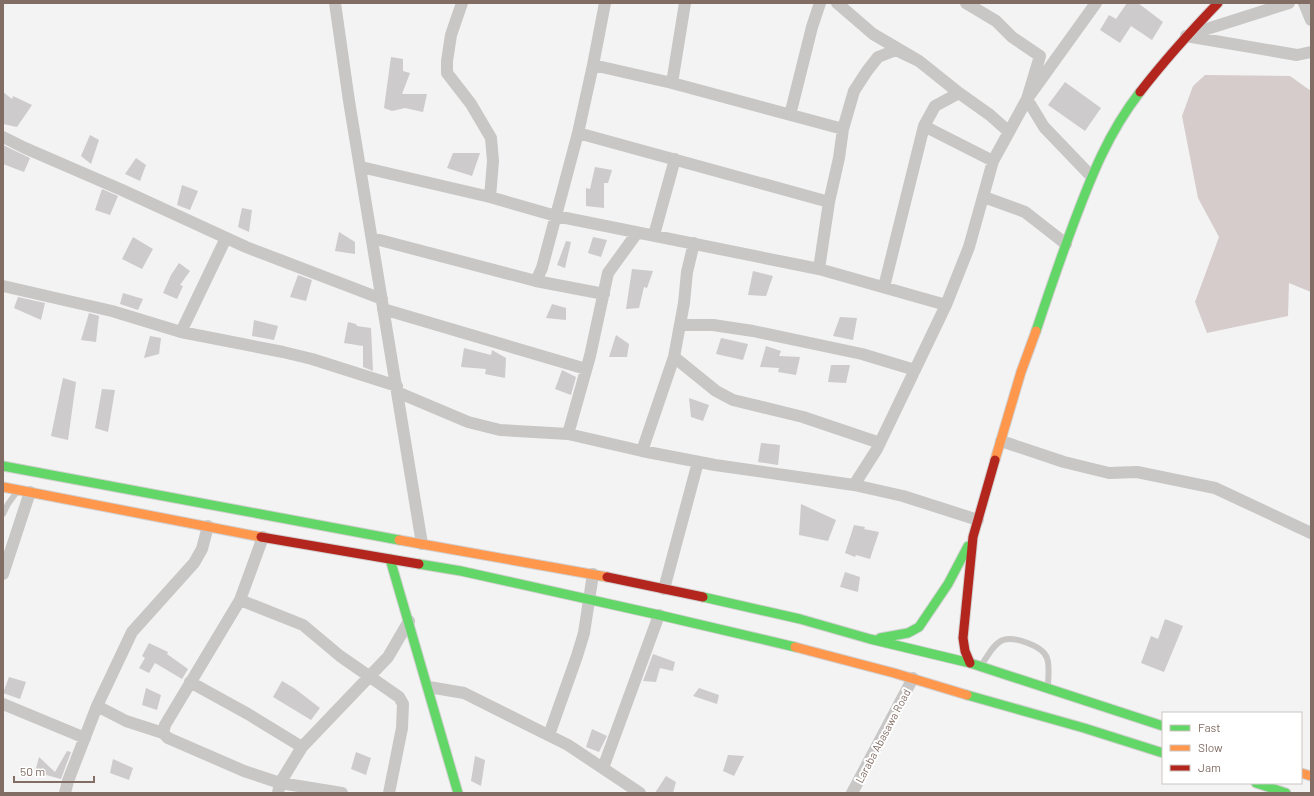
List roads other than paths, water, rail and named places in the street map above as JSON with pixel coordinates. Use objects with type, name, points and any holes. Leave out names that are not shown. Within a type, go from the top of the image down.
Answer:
[{"type":"main road","points":[[970,663],[964,651],[963,638],[973,537],[1021,372],[1091,176],[1107,142],[1129,106],[1186,36],[1218,3]]},
{"type":"main road","points":[[3,466],[422,544],[594,574],[800,619],[870,640],[970,663],[1162,726]]},
{"type":"main road","points":[[3,487],[208,526],[461,571],[659,615],[812,651],[913,678],[1084,728],[1162,753]]},
{"type":"main road","points":[[870,640],[908,633],[919,627],[948,584],[973,537]]},
{"type":"main road","points":[[390,559],[458,793]]},
{"type":"main road","points":[[1259,784],[1286,793]]},
{"type":"street","points":[[335,3],[349,101],[422,544]]},
{"type":"street","points":[[462,3],[451,35],[447,60],[447,73],[471,104],[491,138],[493,161],[490,197]]},
{"type":"street","points":[[536,281],[542,268],[578,133],[605,3]]},
{"type":"street","points":[[672,83],[685,3]]},
{"type":"street","points":[[790,115],[812,27],[820,3]]},
{"type":"street","points":[[837,3],[873,34],[919,61],[959,93],[990,115],[1009,132]]},
{"type":"street","points":[[966,3],[996,21],[1012,37],[1040,56],[1027,99],[1044,127],[1091,176]]},
{"type":"street","points":[[854,485],[880,443],[946,305],[969,247],[993,161],[1027,99],[1096,3]]},
{"type":"street","points":[[1186,36],[1289,3]]},
{"type":"street","points":[[1304,3],[1311,20]]},
{"type":"street","points":[[1186,36],[1297,55],[1311,52]]},
{"type":"street","points":[[819,268],[829,202],[839,158],[843,129],[854,91],[878,57],[896,50],[919,61]]},
{"type":"street","points":[[593,65],[672,83],[843,129]]},
{"type":"street","points":[[884,287],[924,126],[935,106],[959,93]]},
{"type":"street","points":[[924,126],[993,161]]},
{"type":"street","points":[[578,133],[829,202]]},
{"type":"street","points":[[3,137],[246,247],[382,304],[586,369]]},
{"type":"street","points":[[654,235],[674,159]]},
{"type":"street","points":[[361,167],[490,197],[556,216],[819,268],[946,305]]},
{"type":"street","points":[[984,197],[1025,212],[1066,244]]},
{"type":"street","points":[[568,434],[598,323],[608,273],[637,233]]},
{"type":"street","points":[[181,332],[226,238]]},
{"type":"street","points":[[372,238],[536,281],[604,294]]},
{"type":"street","points":[[642,451],[674,357],[687,272],[694,243]]},
{"type":"street","points":[[3,286],[112,311],[181,332],[283,352],[312,360],[397,389],[468,422],[500,430],[568,434],[698,462],[854,485],[903,496],[978,520]]},
{"type":"street","points":[[680,325],[714,325],[753,331],[862,354],[914,370]]},
{"type":"street","points":[[674,357],[716,391],[733,400],[803,417],[880,443]]},
{"type":"street","points":[[1001,441],[1064,462],[1109,473],[1137,472],[1215,488],[1311,533]]},
{"type":"street","points":[[664,589],[698,462]]},
{"type":"street","points":[[3,574],[24,491]]},
{"type":"street","points":[[65,793],[68,781],[97,706],[132,632],[194,563],[202,548],[208,526]]},
{"type":"street","points":[[163,733],[165,725],[240,600],[263,536]]},
{"type":"street","points":[[549,735],[584,633],[594,574]]},
{"type":"street","points":[[240,600],[303,625],[340,656],[399,698],[403,704],[402,728],[389,793]]},
{"type":"street","points":[[603,768],[659,615]]},
{"type":"street","points":[[279,788],[302,747],[388,657],[409,621]]},
{"type":"street","name":"Laraba Abasawa Road","points":[[852,793],[913,678]]},
{"type":"street","points":[[190,682],[248,714],[302,747]]},
{"type":"street","points":[[428,687],[464,692],[568,745],[640,793]]},
{"type":"street","points":[[3,704],[85,738]]},
{"type":"street","points":[[97,706],[126,721],[163,733],[168,738],[279,788],[342,793]]},
{"type":"lane","points":[[3,514],[8,504],[24,491]]},
{"type":"lane","points":[[980,666],[994,646],[1003,640],[1015,640],[1031,645],[1041,649],[1047,658],[1048,688]]}]
